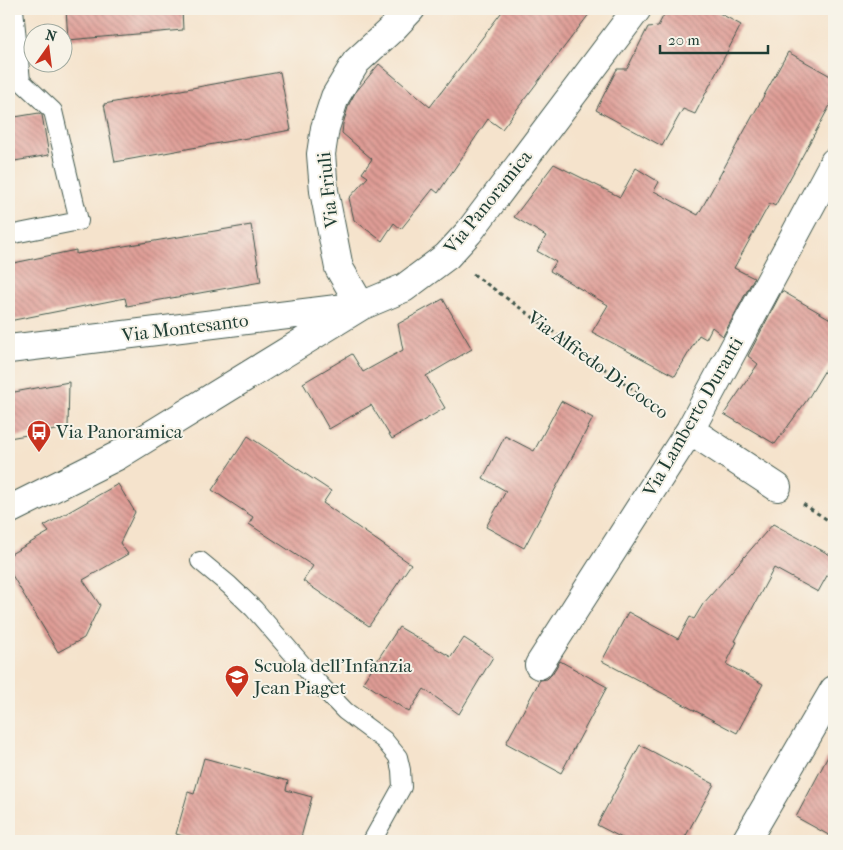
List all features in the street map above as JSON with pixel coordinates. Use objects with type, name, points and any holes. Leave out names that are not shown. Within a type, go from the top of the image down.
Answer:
[{"type":"street","name":"Via Friuli","points":[[361,306],[339,268],[324,191],[320,154],[325,128],[335,96],[356,62],[411,9]]},
{"type":"street","name":"Via Panoramica","points":[[9,510],[117,456],[361,306],[404,288],[447,256],[469,232],[637,9]]},
{"type":"street","name":"Via Lamberto Duranti","points":[[538,665],[690,430],[834,162]]},
{"type":"street","name":"Via Montesanto","points":[[9,349],[361,306]]},
{"type":"street","name":"Via Alfredo Di Cocco","points":[[690,430],[777,487]]},
{"type":"street","points":[[746,841],[834,690]]},
{"type":"lane","points":[[9,235],[79,221],[53,111],[21,81],[14,9]]},
{"type":"lane","points":[[200,561],[254,609],[345,711],[384,740],[398,757],[402,787],[372,841]]},
{"type":"path","name":"Via Alfredo Di Cocco","points":[[447,256],[690,430]]},
{"type":"building","points":[[66,9],[182,9],[183,30],[72,40],[72,22],[67,22]]},
{"type":"building","points":[[504,9],[593,9],[502,129],[488,119],[438,193],[433,189],[401,229],[394,223],[382,241],[354,220],[349,198],[368,177],[362,173],[372,159],[342,133],[349,104],[355,93],[379,64],[430,107]]},
{"type":"building","points":[[667,9],[712,9],[741,25],[695,114],[683,109],[662,146],[596,110],[617,69],[627,69],[648,27],[658,26]]},
{"type":"building","points":[[788,52],[834,78],[834,98],[775,206],[770,203],[734,268],[754,278],[723,336],[712,327],[706,339],[699,335],[675,376],[592,332],[608,305],[550,271],[556,262],[537,251],[546,236],[514,217],[554,164],[620,197],[636,168],[659,182],[654,191],[698,215]]},
{"type":"building","points":[[280,72],[291,130],[115,162],[104,104]]},
{"type":"building","points":[[39,113],[42,115],[49,155],[9,162],[9,118]]},
{"type":"building","points":[[251,225],[261,282],[127,306],[125,298],[9,321],[9,264],[76,250],[76,254]]},
{"type":"building","points":[[782,291],[834,321],[834,355],[807,400],[775,444],[724,414],[758,364],[748,356]]},
{"type":"building","points":[[443,299],[472,349],[426,376],[445,408],[392,439],[371,405],[329,429],[303,383],[352,354],[363,372],[403,350],[398,324]]},
{"type":"building","points":[[69,382],[68,428],[9,438],[9,393]]},
{"type":"building","points":[[561,401],[593,418],[524,548],[486,527],[506,491],[483,478],[505,436],[534,451]]},
{"type":"building","points":[[248,436],[331,491],[323,503],[411,564],[369,626],[303,581],[313,566],[249,524],[253,517],[212,490]]},
{"type":"building","points":[[118,484],[135,512],[120,543],[128,554],[83,580],[100,605],[84,638],[58,652],[9,570],[9,555],[49,532],[44,526]]},
{"type":"building","points":[[773,524],[834,557],[834,563],[818,592],[774,568],[735,641],[737,642],[726,664],[763,684],[737,733],[602,661],[628,612],[678,639],[690,617],[694,619],[703,604]]},
{"type":"building","points":[[399,627],[451,657],[464,638],[493,657],[459,714],[424,689],[409,712],[363,682]]},
{"type":"building","points":[[560,661],[607,687],[561,773],[506,743],[540,680],[547,679]]},
{"type":"building","points":[[640,745],[714,784],[683,841],[628,841],[597,825]]},
{"type":"building","points":[[834,745],[834,838],[796,817]]},
{"type":"building","points":[[204,758],[288,781],[286,790],[312,797],[300,841],[201,841],[176,834],[188,792],[194,794]]},
{"type":"place","name":"Via Panoramica","points":[[39,453]]},
{"type":"place","name":"Scuola dell'Infanzia Jean Piaget","points":[[237,698]]}]
